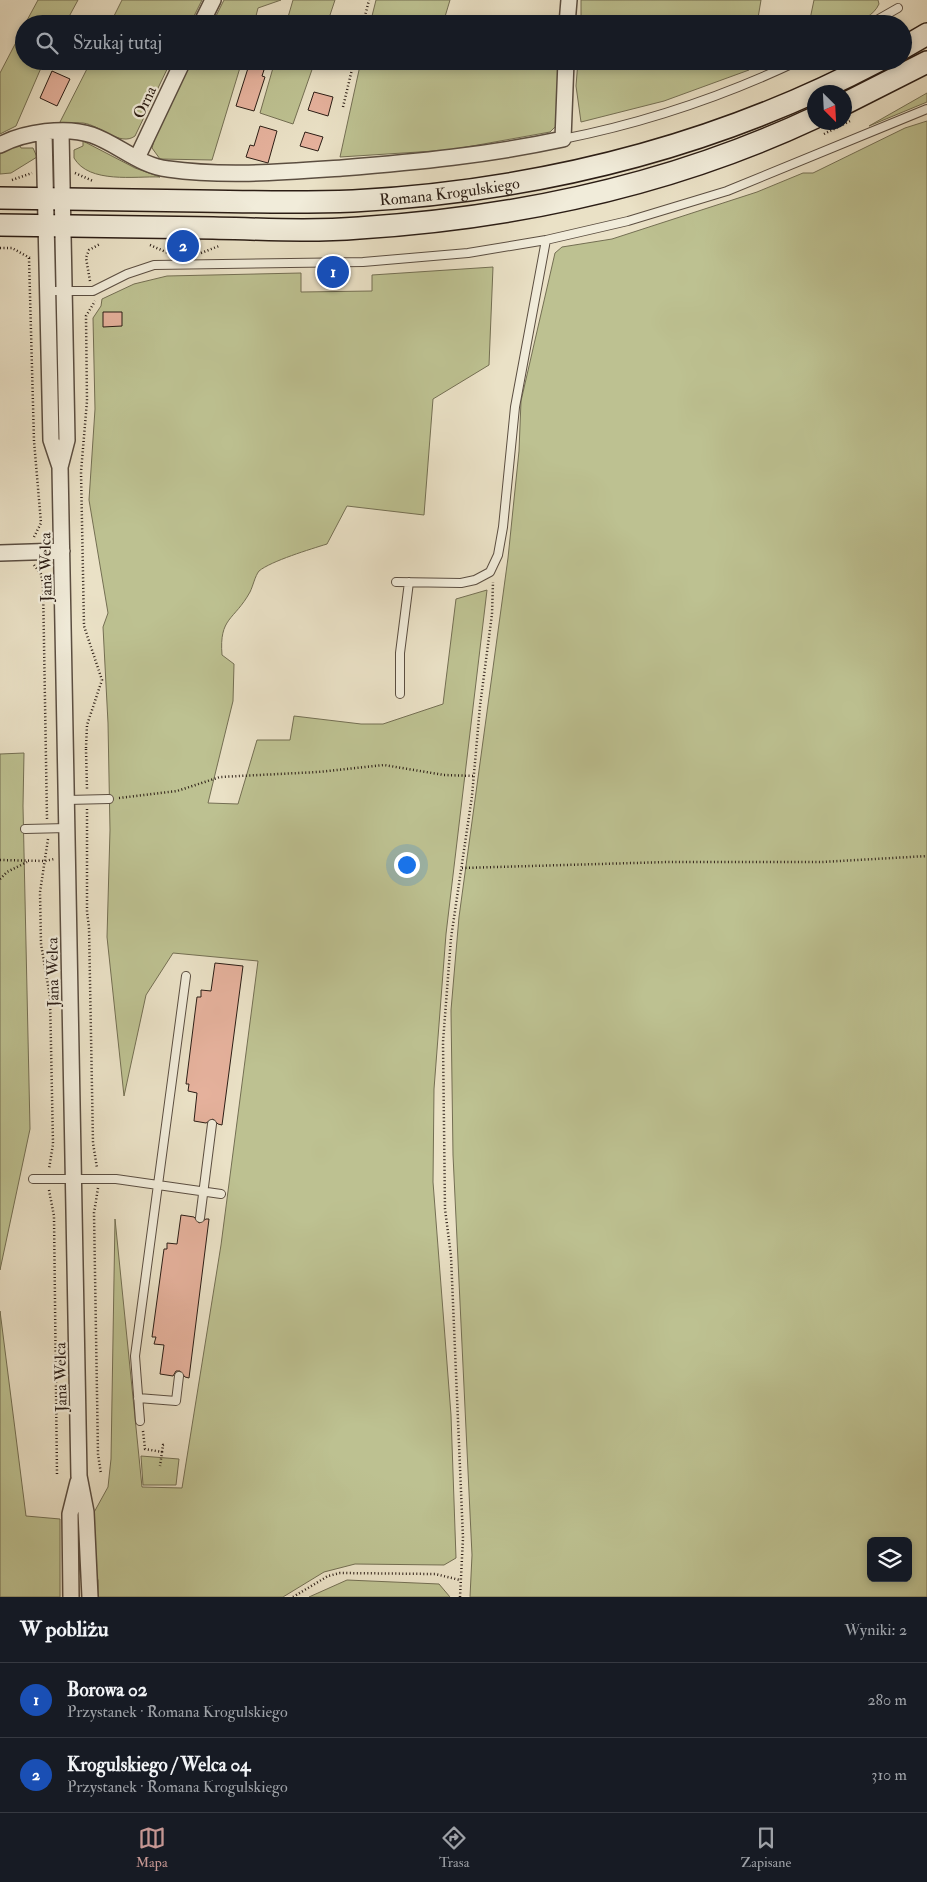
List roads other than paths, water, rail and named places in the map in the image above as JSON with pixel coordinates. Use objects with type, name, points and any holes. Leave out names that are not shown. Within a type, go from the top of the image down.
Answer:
[{"type":"main road","points":[[912,43],[927,34]]},
{"type":"main road","points":[[912,70],[927,62]]},
{"type":"main road","name":"Romana Krogulskiego","points":[[0,198],[320,202],[443,194],[503,186],[559,176],[620,161],[711,133],[786,105],[859,70]]},
{"type":"main road","points":[[852,100],[911,70]]},
{"type":"main road","name":"Romana Krogulskiego","points":[[0,225],[275,230],[357,228],[474,217],[560,203],[658,178],[720,156],[807,121]]},
{"type":"street","points":[[206,15],[214,0]]},
{"type":"street","points":[[568,15],[569,0]]},
{"type":"street","name":"Orna","points":[[137,158],[179,70]]},
{"type":"street","points":[[0,145],[27,134],[44,132],[93,135],[158,168],[168,170],[294,172],[446,159],[516,149],[563,139],[566,70]]},
{"type":"street","points":[[44,132],[55,199]]},
{"type":"street","points":[[55,225],[55,199],[62,132]]},
{"type":"street","name":"Jana Welca","points":[[55,225],[48,291],[51,440],[60,467]]},
{"type":"street","name":"Jana Welca","points":[[55,225],[65,291],[66,440],[60,467],[73,1178],[79,1476],[86,1512],[90,1597]]},
{"type":"street","points":[[0,553],[62,551]]},
{"type":"street","name":"Jana Welca","points":[[71,1597],[70,1514],[79,1476]]},
{"type":"lane","points":[[886,15],[898,8]]},
{"type":"lane","points":[[563,139],[674,110],[779,70]]},
{"type":"lane","points":[[48,291],[93,291],[127,274],[154,266],[363,262],[468,253],[546,240],[628,221],[727,191],[927,109]]},
{"type":"lane","points":[[396,582],[461,583],[475,580],[490,572],[498,555],[502,536],[515,407],[546,240]]},
{"type":"lane","points":[[400,694],[400,653],[409,582]]},
{"type":"lane","points":[[67,800],[109,799]]},
{"type":"lane","points":[[25,830],[67,828]]},
{"type":"lane","points":[[140,1421],[140,1398],[135,1356],[186,976]]},
{"type":"lane","points":[[200,1218],[212,1124]]},
{"type":"lane","points":[[33,1179],[97,1178],[221,1194]]},
{"type":"lane","points":[[140,1398],[176,1401],[180,1376]]},
{"type":"place","name":"Krogulskiego / Welca 04","points":[[183,246]]},
{"type":"place","name":"Borowa 02","points":[[333,272]]}]
